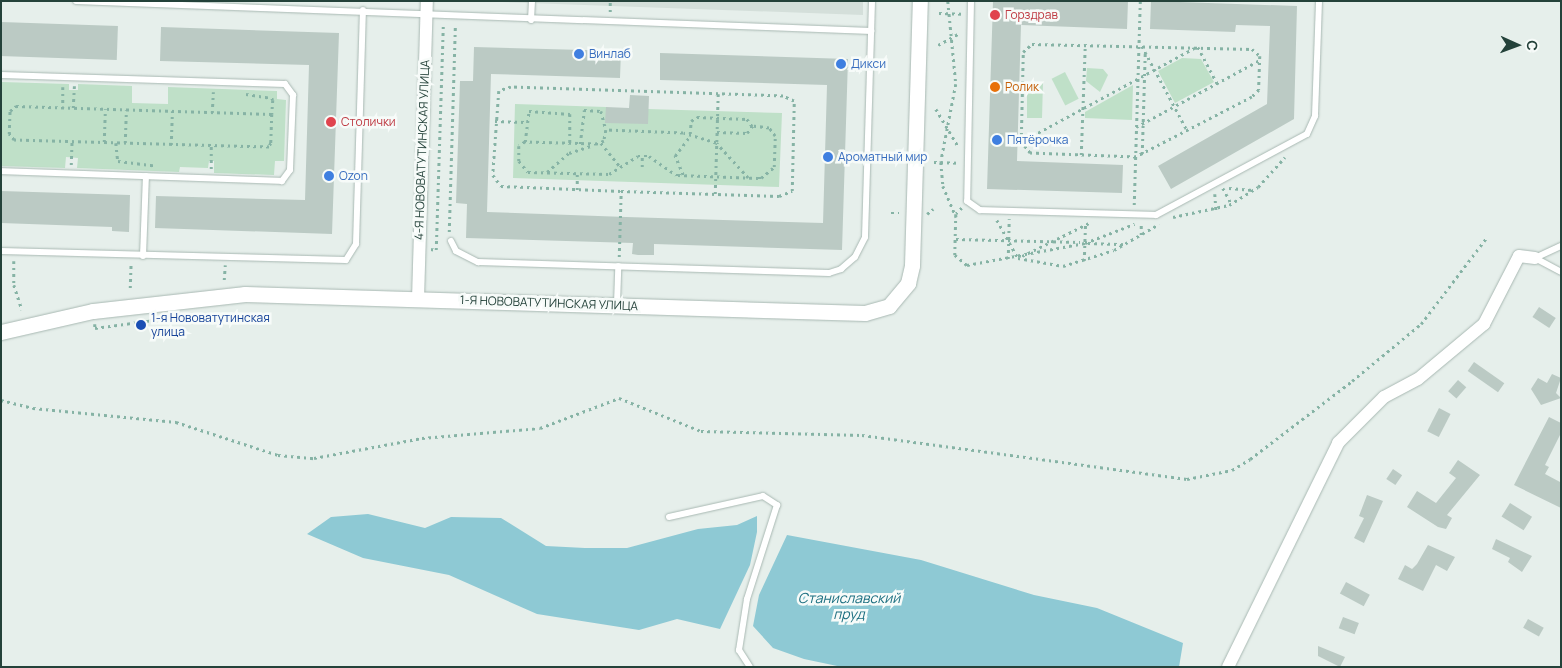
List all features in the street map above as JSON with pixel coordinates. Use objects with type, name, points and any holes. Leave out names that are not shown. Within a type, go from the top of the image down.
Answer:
[{"type":"street","name":"4-Я НОВОВАТУТИНСКАЯ УЛИЦА","points":[[418,299],[427,1]]},
{"type":"street","name":"1-Я НОВОВАТУТИНСКАЯ УЛИЦА","points":[[1,332],[93,311],[245,294],[865,313],[889,306],[908,283],[920,1]]},
{"type":"street","points":[[1228,667],[1338,442],[1384,397],[1418,379],[1484,324],[1519,256],[1535,258]]},
{"type":"lane","points":[[76,1],[363,10],[455,18],[871,31]]},
{"type":"lane","points":[[531,20],[532,1]]},
{"type":"lane","points":[[450,241],[456,251],[478,262],[829,273],[849,264],[865,237],[872,1]]},
{"type":"lane","points":[[971,1],[965,193],[970,203],[991,210],[1136,214],[1169,210],[1219,185],[1307,134],[1312,126],[1319,1]]},
{"type":"lane","points":[[1,251],[335,262],[352,254],[363,10]]},
{"type":"lane","points":[[1,75],[288,85],[292,104],[288,177],[282,180],[1,172]]},
{"type":"lane","points":[[143,256],[146,176]]},
{"type":"lane","points":[[1535,258],[1561,246]]},
{"type":"lane","points":[[1535,258],[1561,272]]},
{"type":"lane","points":[[617,306],[618,266]]},
{"type":"lane","points":[[669,517],[763,496],[777,505],[747,599],[739,650],[750,667]]},
{"type":"path","points":[[948,1],[956,84],[946,126],[941,162],[944,186],[956,217],[955,255],[962,264],[1018,258],[1084,243],[1130,227],[1136,214],[1136,127],[1140,1]]},
{"type":"path","points":[[939,13],[971,14]]},
{"type":"path","points":[[430,249],[436,250],[443,17]]},
{"type":"path","points":[[450,241],[455,18]]},
{"type":"path","points":[[938,45],[970,27]]},
{"type":"path","points":[[1038,42],[1140,46],[1252,49],[1258,52],[1260,60],[1257,94],[1136,157],[1030,153],[1020,142],[1024,52],[1038,42]]},
{"type":"path","points":[[1081,155],[1085,44]]},
{"type":"path","points":[[1140,46],[1145,51],[1187,130]]},
{"type":"path","points":[[1020,142],[1197,47]]},
{"type":"path","points":[[1197,47],[1217,83]]},
{"type":"path","points":[[1142,154],[1145,51]]},
{"type":"path","points":[[1136,127],[1260,60]]},
{"type":"path","points":[[73,108],[74,77]]},
{"type":"path","points":[[212,113],[214,82]]},
{"type":"path","points":[[53,86],[64,88],[63,108]]},
{"type":"path","points":[[504,87],[718,94],[790,97],[797,107],[792,191],[779,196],[501,186],[493,175],[496,98],[504,87]]},
{"type":"path","points":[[213,90],[223,91]]},
{"type":"path","points":[[242,93],[271,97],[272,114],[269,147],[14,140],[9,134],[13,107],[272,114]]},
{"type":"path","points":[[715,194],[718,94]]},
{"type":"path","points":[[104,142],[105,109]]},
{"type":"path","points":[[934,162],[966,161],[936,109]]},
{"type":"path","points":[[125,143],[126,110]]},
{"type":"path","points":[[580,144],[584,110],[601,111],[606,130],[601,143]]},
{"type":"path","points":[[171,144],[172,111]]},
{"type":"path","points":[[525,142],[527,111],[569,113],[570,144]]},
{"type":"path","points":[[642,156],[672,174],[684,176],[762,178],[774,164],[773,132],[752,126],[747,118],[693,118],[691,135],[675,156],[684,176]]},
{"type":"path","points":[[495,121],[525,122]]},
{"type":"path","points":[[717,132],[747,133],[752,126]]},
{"type":"path","points":[[606,130],[691,135],[716,143],[748,178]]},
{"type":"path","points":[[71,174],[72,141]]},
{"type":"path","points":[[597,144],[525,142],[519,146],[521,165],[528,172],[609,174],[642,156]]},
{"type":"path","points":[[116,143],[118,161],[160,166]]},
{"type":"path","points":[[547,172],[569,153],[601,143]]},
{"type":"path","points":[[601,143],[621,168]]},
{"type":"path","points":[[210,178],[212,146]]},
{"type":"path","points":[[642,156],[642,167]]},
{"type":"path","points":[[577,173],[577,190]]},
{"type":"path","points":[[1219,185],[1254,190]]},
{"type":"path","points":[[1219,185],[1231,204]]},
{"type":"path","points":[[1216,210],[1219,185]]},
{"type":"path","points":[[618,266],[621,191]]},
{"type":"path","points":[[956,217],[970,203]]},
{"type":"path","points":[[991,210],[1018,258]]},
{"type":"path","points":[[1008,260],[1009,210]]},
{"type":"path","points":[[1084,262],[1085,213]]},
{"type":"path","points":[[1018,258],[1107,213]]},
{"type":"path","points":[[1,400],[33,408],[176,422],[278,455],[314,458],[422,438],[540,428],[619,398],[701,431],[862,435],[1186,479],[1214,475],[1244,463],[1352,381],[1421,324],[1487,237]]},
{"type":"path","points":[[955,239],[1127,244]]},
{"type":"path","points":[[14,252],[13,281],[22,310]]},
{"type":"path","points":[[130,288],[131,255]]},
{"type":"path","points":[[224,280],[225,258]]},
{"type":"shaded area","points":[[473,1],[863,1],[863,15]]},
{"type":"green space","points":[[1182,58],[1201,59],[1214,82],[1175,103],[1158,71]]},
{"type":"green space","points":[[1087,68],[1103,69],[1108,75],[1100,92],[1086,81]]},
{"type":"green space","points":[[1065,72],[1079,99],[1065,106],[1052,79]]},
{"type":"green space","points":[[2,82],[69,84],[69,90],[78,90],[78,84],[132,86],[132,103],[168,104],[168,87],[277,91],[277,99],[286,100],[284,161],[275,161],[274,175],[214,173],[214,161],[209,161],[208,168],[180,167],[179,172],[77,168],[78,158],[66,157],[65,168],[1,166]]},
{"type":"green space","points":[[1043,82],[1042,118],[1027,118],[1027,91]]},
{"type":"green space","points":[[1133,85],[1132,120],[1085,118],[1085,112]]},
{"type":"green space","points":[[515,104],[606,107],[606,123],[648,109],[782,113],[779,187],[513,178]]},
{"type":"water","points":[[368,514],[425,528],[451,517],[501,518],[546,546],[585,548],[627,548],[698,529],[737,525],[757,516],[757,532],[750,565],[720,629],[677,619],[639,630],[537,614],[449,575],[363,558],[307,534],[331,517]]},
{"type":"water","name":"Станиславский пруд","points":[[787,535],[921,560],[1034,595],[1097,608],[1183,643],[1179,667],[842,667],[804,659],[773,648],[753,626],[759,595]]},
{"type":"building","points":[[993,1],[1128,1],[1127,29],[1021,25],[1017,161],[1123,165],[1122,193],[987,189]]},
{"type":"building","points":[[1151,1],[1297,6],[1294,119],[1171,189],[1158,166],[1267,104],[1270,26],[1236,25],[1235,32],[1150,29]]},
{"type":"building","points":[[1,22],[118,26],[117,60],[1,56]]},
{"type":"building","points":[[161,27],[339,33],[332,234],[155,228],[156,196],[305,200],[309,65],[160,61]]},
{"type":"building","points":[[474,47],[621,51],[620,78],[491,74],[487,212],[626,217],[823,223],[827,85],[660,80],[660,53],[848,59],[842,250],[654,244],[654,255],[638,255],[632,254],[633,243],[466,238],[467,204],[456,203],[460,81],[473,81]]},
{"type":"building","points":[[630,95],[649,96],[648,124],[605,123],[606,107],[629,108]]},
{"type":"building","points":[[1,191],[130,195],[129,232],[112,231],[112,227],[1,223]]},
{"type":"building","points":[[1539,307],[1556,318],[1549,328],[1532,317]]},
{"type":"building","points":[[1474,362],[1504,383],[1498,392],[1468,371]]},
{"type":"building","points":[[1552,374],[1561,378],[1556,393],[1561,398],[1541,405],[1531,389],[1538,378],[1547,383]]},
{"type":"building","points":[[1458,380],[1466,387],[1456,399],[1448,391]]},
{"type":"building","points":[[1439,408],[1451,414],[1439,437],[1427,431]]},
{"type":"building","points":[[1549,417],[1561,423],[1561,433],[1545,465],[1549,467],[1545,474],[1560,482],[1561,508],[1514,485]]},
{"type":"building","points":[[1458,460],[1480,475],[1447,515],[1452,518],[1446,529],[1438,527],[1407,507],[1417,491],[1436,503],[1456,478],[1449,473]]},
{"type":"building","points":[[1393,469],[1402,475],[1395,485],[1386,479]]},
{"type":"building","points":[[1367,495],[1383,501],[1364,543],[1354,538],[1364,518],[1359,516]]},
{"type":"building","points":[[1510,503],[1532,517],[1524,530],[1502,517]]},
{"type":"building","points":[[1496,539],[1532,556],[1522,572],[1508,562],[1510,558],[1492,549]]},
{"type":"building","points":[[1428,545],[1455,557],[1447,571],[1436,565],[1423,591],[1398,579],[1405,565],[1412,569],[1417,564]]},
{"type":"building","points":[[1346,582],[1370,595],[1364,606],[1340,593]]},
{"type":"building","points":[[1343,617],[1359,623],[1355,634],[1339,628]]},
{"type":"building","points":[[1528,619],[1544,628],[1539,636],[1523,628]]},
{"type":"building","points":[[1318,646],[1345,657],[1340,667],[1318,656]]},
{"type":"place","name":"Горздрав","points":[[995,15]]},
{"type":"place","name":"Винлаб","points":[[579,54]]},
{"type":"place","name":"Дикси","points":[[841,64]]},
{"type":"place","name":"Ролик","points":[[995,87]]},
{"type":"place","name":"Столички","points":[[331,122]]},
{"type":"place","name":"Пятёрочка","points":[[997,140]]},
{"type":"place","name":"Ароматный мир","points":[[828,157]]},
{"type":"place","name":"Ozon","points":[[329,176]]},
{"type":"place","name":"1-я Нововатутинская улица","points":[[141,325]]}]
